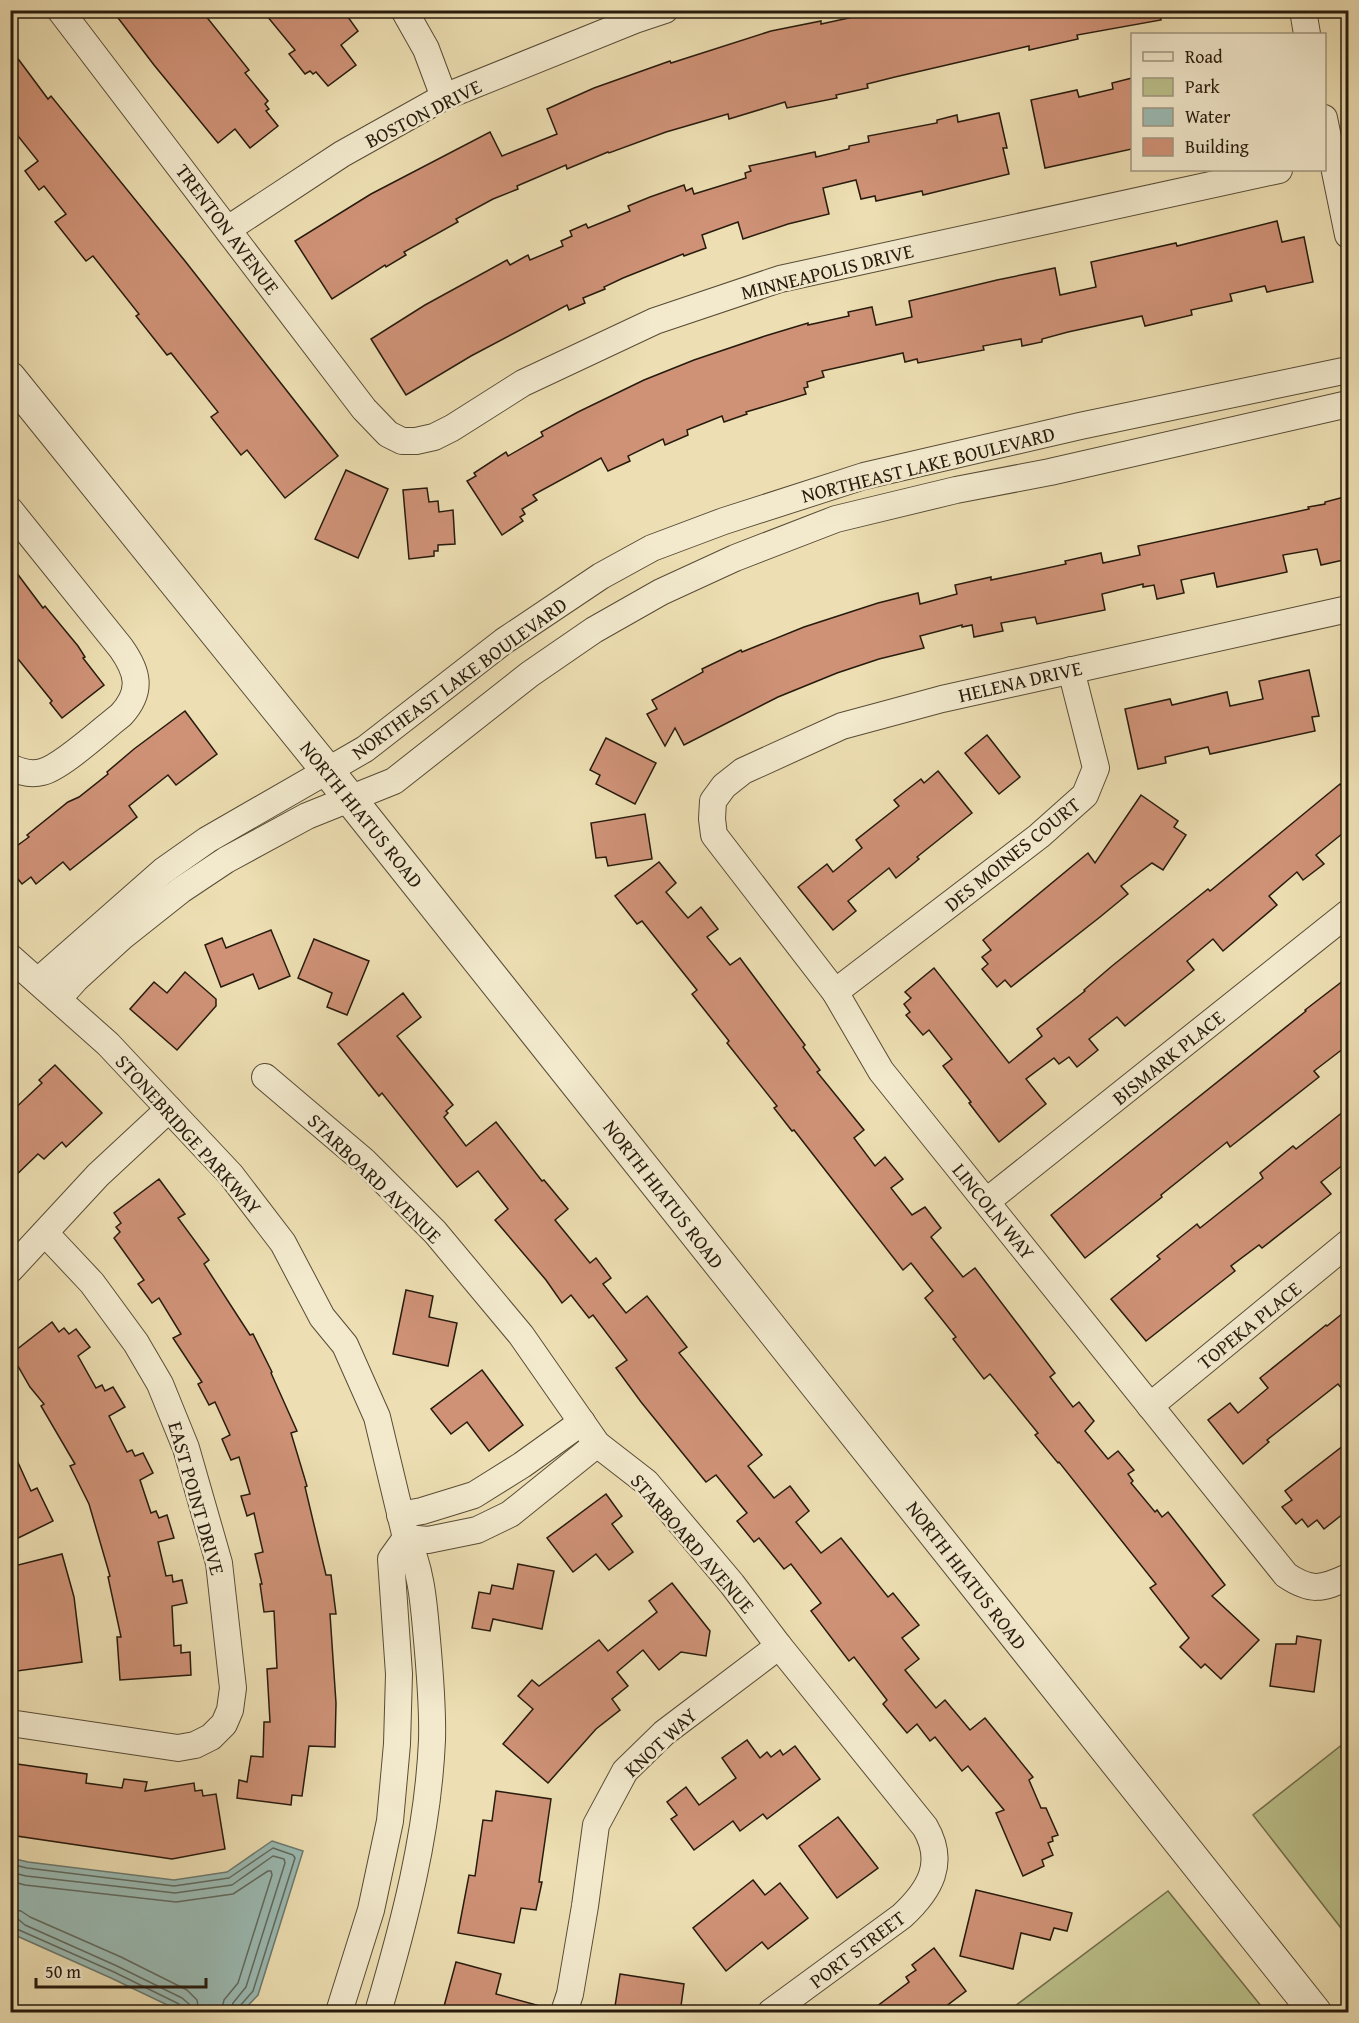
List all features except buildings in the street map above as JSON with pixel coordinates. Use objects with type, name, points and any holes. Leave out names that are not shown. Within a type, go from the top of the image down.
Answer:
[{"type":"street","name":"TRENTON AVENUE","points":[[60,10],[364,409],[388,434],[402,441]]},
{"type":"street","points":[[404,10],[426,49],[444,97]]},
{"type":"street","name":"BOSTON DRIVE","points":[[228,229],[342,154],[444,97],[665,10]]},
{"type":"street","points":[[1303,10],[1308,33]]},
{"type":"street","points":[[1326,134],[1329,159],[1348,235]]},
{"type":"street","name":"MINNEAPOLIS DRIVE","points":[[402,441],[434,437],[523,383],[655,321],[780,279],[1274,171]]},
{"type":"street","name":"NORTHEAST LAKE BOULEVARD","points":[[38,981],[163,871],[207,840],[365,749],[504,641],[601,576],[652,548],[724,520],[864,477],[1080,426],[1348,370]]},
{"type":"street","name":"NORTH HIATUS ROAD","points":[[10,378],[351,800],[1315,2013]]},
{"type":"street","name":"NORTHEAST LAKE BOULEVARD","points":[[58,999],[76,979],[123,936],[181,890],[226,860],[307,816],[394,782],[530,674],[594,630],[682,582],[735,558],[836,519],[956,490],[1050,472],[1348,404]]},
{"type":"street","points":[[10,510],[125,654],[134,671],[137,685],[129,706],[121,715],[54,768],[22,770]]},
{"type":"street","points":[[569,597],[594,630]]},
{"type":"street","name":"HELENA DRIVE","points":[[713,801],[724,786],[742,771],[842,726],[942,699],[1348,609]]},
{"type":"street","name":"DES MOINES COURT","points":[[835,992],[1039,836],[1085,795],[1096,768],[1071,670]]},
{"type":"street","name":"LINCOLN WAY","points":[[713,801],[714,835],[835,992],[881,1071],[1286,1575],[1301,1586],[1320,1587],[1348,1577]]},
{"type":"street","name":"BISMARK PLACE","points":[[987,1201],[1348,913]]},
{"type":"street","name":"STONEBRIDGE PARKWAY","points":[[10,957],[108,1044],[231,1176],[283,1243],[322,1317],[345,1346],[376,1417],[403,1527],[414,1554],[425,1616],[431,1685],[432,1740],[425,1814],[412,1883],[378,2013]]},
{"type":"street","name":"STARBOARD AVENUE","points":[[265,1077],[364,1161],[435,1232],[521,1335],[597,1444],[646,1482],[732,1584],[925,1827],[935,1852],[932,1876]]},
{"type":"street","points":[[10,1270],[98,1175],[169,1109]]},
{"type":"street","name":"EAST POINT DRIVE","points":[[10,1723],[178,1748],[195,1745],[211,1737],[224,1724],[230,1710],[233,1688],[219,1563],[186,1448],[159,1384],[136,1343],[92,1283],[45,1233]]},
{"type":"street","name":"TOPEKA PLACE","points":[[1150,1406],[1348,1244]]},
{"type":"street","points":[[339,2013],[371,1910],[390,1821],[397,1744],[399,1674],[391,1559],[403,1527],[422,1511],[474,1495],[522,1466],[582,1422]]},
{"type":"street","points":[[403,1527],[428,1540],[477,1530],[510,1514],[597,1444]]},
{"type":"street","name":"KNOT WAY","points":[[564,2013],[570,1994],[582,1928],[596,1825],[625,1771],[664,1733],[779,1646]]},
{"type":"street","name":"PORT STREET","points":[[771,2013],[902,1916],[920,1900],[929,1887],[932,1876]]},
{"type":"green space","points":[[1348,1740],[1348,1937],[1253,1815]]},
{"type":"green space","points":[[1168,1891],[1266,2012],[1007,2012]]},
{"type":"water","points":[[272,1841],[303,1851],[258,1995],[242,2012],[182,2012],[17,1936],[11,1930],[11,1858],[174,1880],[227,1872]]}]
